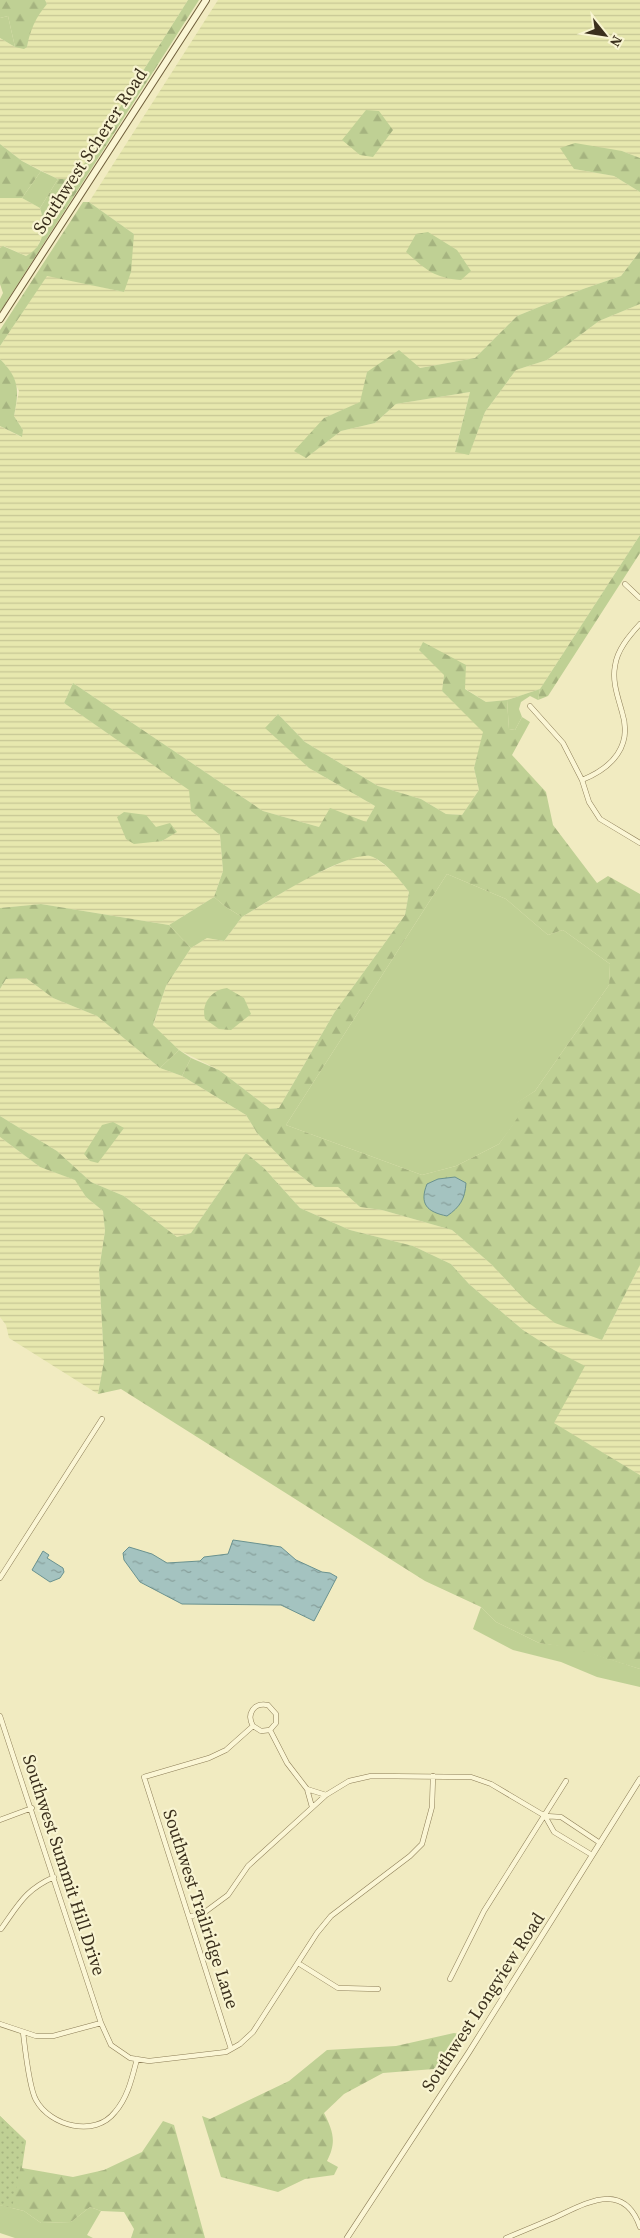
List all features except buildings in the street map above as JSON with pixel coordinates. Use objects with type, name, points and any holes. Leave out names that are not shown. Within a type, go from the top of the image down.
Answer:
[{"type":"main road","name":"Southwest Scherer Road","points":[[0,319],[206,0]]},
{"type":"street","points":[[625,584],[640,598]]},
{"type":"street","points":[[582,780],[610,765],[620,752],[625,739],[626,725],[618,699],[615,666],[621,648],[640,624]]},
{"type":"street","points":[[530,706],[563,743],[582,780],[589,802],[600,819],[640,843]]},
{"type":"street","points":[[0,1578],[102,1419]]},
{"type":"street","points":[[259,1705],[268,1705],[276,1714],[276,1723],[270,1730],[261,1731],[253,1726],[250,1714],[259,1705]]},
{"type":"street","name":"Southwest Summit Hill Drive","points":[[0,1716],[32,1808],[101,2023],[111,2045],[130,2058],[138,2059]]},
{"type":"street","name":"Southwest Trailridge Lane","points":[[231,2050],[144,1776],[209,1758],[226,1750],[253,1726]]},
{"type":"street","points":[[270,1730],[287,1763],[307,1789],[312,1807]]},
{"type":"street","points":[[0,1736],[6,1735]]},
{"type":"street","points":[[189,1917],[205,1912],[228,1895],[248,1866],[326,1795],[348,1781],[371,1776],[471,1777],[490,1784],[546,1816],[561,1817],[600,1843]]},
{"type":"street","points":[[23,2032],[35,2100],[49,2115],[66,2124],[86,2127],[114,2114],[125,2099],[138,2059],[149,2061],[231,2050],[253,2032],[331,1916],[410,1856],[422,1844],[429,1826],[433,1776]]},
{"type":"street","name":"Southwest Longview Road","points":[[346,2238],[469,2052],[640,1779]]},
{"type":"street","points":[[450,1979],[484,1911],[546,1816],[566,1781]]},
{"type":"street","points":[[307,1789],[326,1795]]},
{"type":"street","points":[[0,1820],[32,1808]]},
{"type":"street","points":[[546,1816],[554,1832],[592,1855]]},
{"type":"street","points":[[1,1929],[21,1901],[36,1885],[54,1877]]},
{"type":"street","points":[[298,1963],[338,1988],[378,1989]]},
{"type":"street","points":[[0,2024],[36,2036],[53,2036],[101,2023]]},
{"type":"street","points":[[506,2238],[512,2237],[589,2200],[608,2198],[627,2206],[638,2220],[640,2227]]},
{"type":"green space","points":[[0,0],[45,0],[47,4],[37,19],[27,47],[24,49],[15,47],[8,16],[0,18]]},
{"type":"green space","points":[[45,0],[188,0],[77,175],[67,179],[58,179],[22,161],[0,144],[0,38],[15,47],[27,47],[29,34],[37,15],[47,4]]},
{"type":"green space","points":[[188,0],[199,0],[0,312],[0,299],[3,293],[0,284],[0,248],[3,246],[26,256],[37,247],[43,228],[40,208],[58,179],[67,179],[77,175]]},
{"type":"green space","points":[[218,0],[640,0],[640,158],[622,151],[574,169],[614,176],[640,192],[640,251],[621,276],[583,289],[517,316],[475,358],[420,368],[367,372],[361,402],[324,418],[307,457],[341,431],[375,423],[396,404],[470,392],[455,451],[469,454],[485,412],[516,370],[547,360],[599,321],[640,304],[640,535],[540,689],[507,700],[486,702],[444,675],[442,691],[484,732],[474,768],[479,790],[462,815],[446,814],[421,799],[378,786],[305,742],[278,714],[266,728],[309,768],[375,806],[366,822],[319,827],[263,811],[73,683],[64,703],[190,790],[191,811],[220,835],[223,871],[214,897],[169,925],[41,904],[0,908],[0,426],[21,437],[23,430],[14,416],[19,391],[7,367],[0,359],[0,346],[47,275],[124,292],[134,234],[89,202]],"holes":[[[124,812],[156,827],[176,832],[162,841]]]},
{"type":"green space","points":[[8,16],[15,47],[0,38],[0,18]]},
{"type":"green space","points":[[366,110],[379,111],[393,130],[373,157],[360,155],[342,140]]},
{"type":"green space","points":[[575,143],[622,151],[640,158],[640,192],[614,176],[574,169],[560,148]]},
{"type":"green space","points":[[0,144],[22,161],[41,171],[22,198],[0,198]]},
{"type":"green space","points":[[41,171],[58,179],[40,208],[22,198]]},
{"type":"green space","points":[[0,198],[22,198],[40,208],[44,219],[44,233],[35,251],[26,256],[4,246],[0,248]]},
{"type":"green space","points":[[83,202],[89,202],[134,234],[131,272],[124,292],[47,276],[0,346],[0,330]]},
{"type":"green space","points":[[428,232],[457,250],[471,271],[461,280],[430,272],[406,252],[416,234]]},
{"type":"green space","points":[[640,251],[640,304],[599,321],[547,360],[516,370],[485,412],[469,455],[455,452],[470,392],[396,404],[375,423],[341,431],[306,458],[294,451],[324,418],[360,402],[367,372],[399,350],[420,368],[475,358],[517,316],[583,289],[621,276]]},
{"type":"green space","points":[[0,359],[15,379],[17,399],[14,416],[23,430],[22,437],[0,426]]},
{"type":"green space","points":[[640,535],[640,553],[548,696],[538,700],[540,689]]},
{"type":"green space","points":[[423,642],[466,665],[465,689],[486,702],[507,700],[509,729],[515,730],[522,717],[530,722],[512,755],[546,792],[553,825],[597,883],[608,876],[640,894],[640,1265],[602,1340],[555,1323],[525,1300],[491,1264],[452,1230],[382,1210],[360,1207],[338,1187],[315,1187],[291,1168],[257,1133],[246,1115],[182,1076],[191,1058],[219,1070],[270,1109],[279,1108],[334,1013],[405,915],[409,892],[384,864],[373,857],[362,856],[347,860],[308,878],[242,917],[214,897],[223,871],[220,835],[191,811],[189,790],[64,703],[73,683],[263,811],[319,827],[330,808],[366,822],[375,806],[309,768],[265,728],[278,714],[305,742],[378,786],[421,799],[446,814],[462,815],[479,790],[474,768],[483,732],[442,691],[444,675],[419,650]],"holes":[[[447,874],[506,899],[548,935],[563,930],[610,964],[609,985],[535,1091],[516,1103],[518,1117],[499,1144],[456,1166],[422,1175],[286,1125]]]},
{"type":"green space","points":[[540,689],[538,700],[530,696],[521,702],[519,709],[522,717],[515,730],[509,729],[507,700]]},
{"type":"green space","points":[[124,812],[146,815],[156,827],[170,823],[177,832],[162,841],[134,844],[126,839],[117,817]]},
{"type":"green space","points":[[356,856],[372,856],[394,872],[409,892],[405,915],[334,1013],[279,1108],[270,1109],[219,1070],[179,1050],[153,1026],[166,986],[191,948],[207,938],[224,941],[242,917],[305,879]]},
{"type":"green space","points":[[447,874],[506,899],[548,935],[563,930],[610,964],[609,985],[535,1091],[517,1103],[519,1117],[499,1144],[456,1166],[422,1175],[286,1125]]},
{"type":"green space","points":[[214,897],[242,917],[224,941],[207,938],[191,948],[169,925]]},
{"type":"green space","points":[[41,904],[169,925],[191,948],[166,986],[153,1025],[179,1050],[160,1068],[97,1016],[53,998],[26,978],[6,979],[0,989],[0,908]]},
{"type":"green space","points":[[26,978],[53,998],[97,1016],[160,1068],[182,1076],[246,1115],[257,1133],[291,1168],[315,1187],[338,1187],[360,1207],[382,1210],[452,1230],[491,1264],[525,1300],[602,1340],[640,1265],[640,1475],[553,1423],[584,1366],[523,1330],[469,1284],[451,1264],[413,1246],[350,1230],[300,1208],[264,1168],[246,1153],[191,1233],[177,1237],[124,1196],[91,1182],[57,1151],[0,1116],[0,989],[6,979]]},
{"type":"green space","points":[[227,988],[244,998],[251,1014],[231,1030],[219,1029],[205,1019],[204,1013],[208,999],[221,989]]},
{"type":"green space","points":[[179,1050],[191,1058],[182,1076],[160,1068]]},
{"type":"green space","points":[[0,1116],[57,1151],[91,1182],[124,1196],[177,1237],[191,1233],[246,1153],[264,1168],[300,1208],[350,1230],[413,1246],[451,1264],[469,1284],[523,1330],[554,1350],[585,1366],[554,1423],[640,1475],[640,1669],[572,1648],[539,1643],[496,1622],[481,1607],[425,1581],[121,1389],[98,1394],[104,1361],[99,1270],[105,1231],[103,1211],[86,1197],[75,1180],[40,1167],[0,1137]]},
{"type":"green space","points":[[113,1122],[124,1128],[98,1163],[90,1161],[84,1154],[102,1125]]},
{"type":"green space","points":[[0,1137],[40,1167],[76,1180],[86,1197],[103,1211],[105,1231],[99,1270],[104,1361],[98,1394],[9,1338],[6,1325],[0,1317]]},
{"type":"green space","points":[[481,1607],[496,1622],[539,1643],[572,1647],[640,1669],[640,1687],[597,1677],[561,1662],[513,1650],[473,1629]]},
{"type":"green space","points":[[454,2033],[467,2035],[446,2065],[434,2069],[383,2073],[344,2094],[324,2113],[333,2137],[332,2148],[327,2161],[338,2167],[334,2175],[305,2179],[278,2192],[221,2177],[202,2116],[210,2119],[289,2081],[327,2050],[396,2046]]},
{"type":"green space","points":[[0,2116],[26,2141],[22,2168],[73,2177],[104,2170],[142,2152],[163,2121],[174,2125],[205,2238],[131,2238],[134,2229],[124,2212],[101,2211],[90,2207],[71,2222],[41,2223],[24,2211],[0,2205]]},
{"type":"green space","points":[[0,2116],[26,2141],[12,2208],[0,2205]]},
{"type":"green space","points":[[0,2205],[24,2211],[41,2223],[71,2222],[90,2207],[101,2211],[87,2235],[93,2238],[15,2238],[0,2233]]},
{"type":"water","points":[[455,1177],[466,1183],[463,1198],[455,1209],[447,1216],[434,1212],[426,1206],[424,1197],[427,1184],[438,1179]]},
{"type":"water","points":[[233,1540],[281,1547],[296,1560],[337,1577],[314,1621],[281,1605],[182,1604],[140,1582],[124,1560],[123,1553],[129,1547],[152,1554],[167,1563],[200,1561],[204,1557],[228,1554]]},
{"type":"water","points":[[43,1551],[49,1555],[47,1558],[63,1568],[64,1572],[60,1578],[50,1582],[32,1570]]}]
